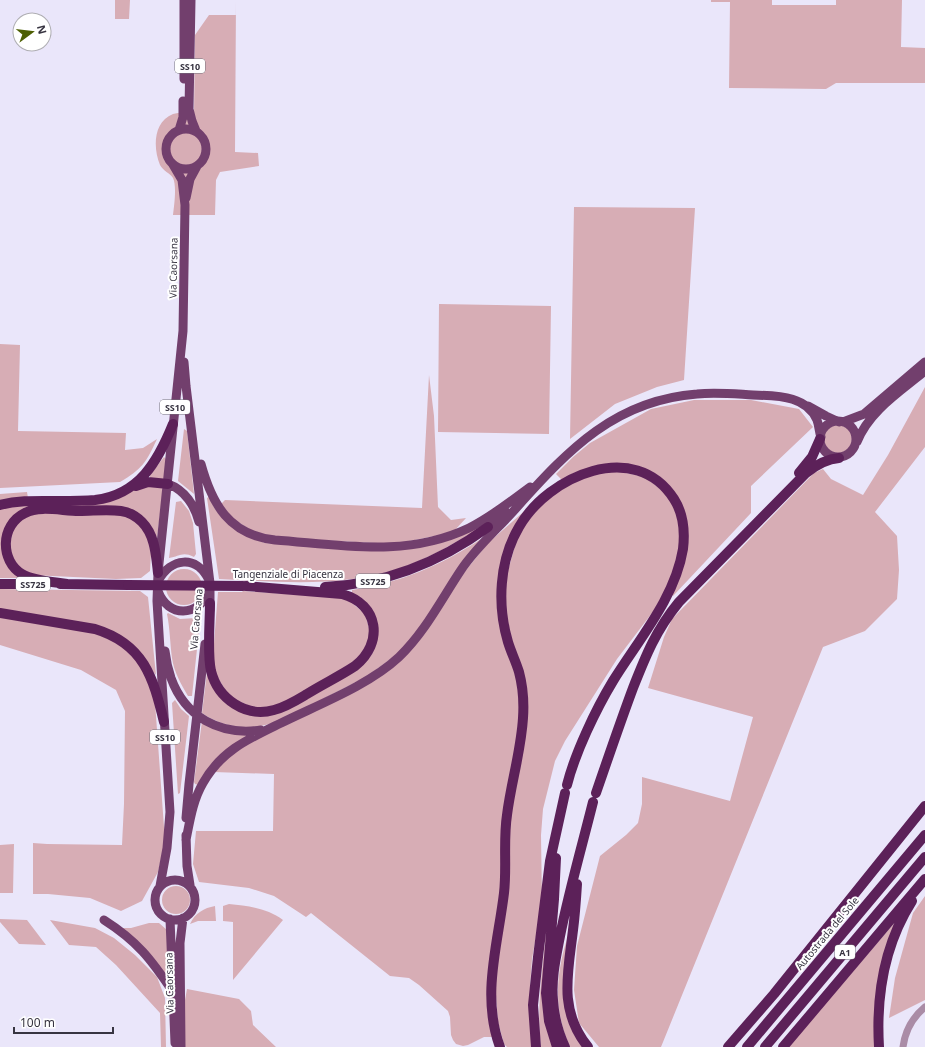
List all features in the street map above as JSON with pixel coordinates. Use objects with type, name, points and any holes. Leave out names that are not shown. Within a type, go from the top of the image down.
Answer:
[{"type":"highway","points":[[124,491],[140,481],[152,466],[166,442],[173,424]]},
{"type":"highway","points":[[638,642],[678,597],[802,469],[812,457],[820,438]]},
{"type":"highway","points":[[565,1047],[560,1036],[554,1012],[553,986],[555,964],[565,911],[595,798],[625,709],[648,650],[664,622],[680,602],[806,473],[820,463],[833,458],[839,458]]},
{"type":"highway","points":[[500,1047],[494,1025],[492,978],[494,955],[505,890],[504,846],[506,822],[522,733],[523,709],[519,671],[509,643],[503,616],[501,594],[503,570],[508,552],[519,525],[544,497],[560,485],[586,472],[607,468],[619,468],[643,473],[663,485],[672,496],[680,512],[684,540],[672,586],[613,682],[594,717],[577,756],[566,789],[550,861],[538,957],[533,1005],[536,1047]]},
{"type":"highway","points":[[0,505],[11,502],[32,500],[94,500],[110,497],[148,482],[168,484]]},
{"type":"highway","points":[[67,584],[30,578],[13,567],[9,562],[5,547],[6,533],[19,517],[25,513],[40,509],[114,510],[128,513],[141,520],[150,532],[155,549],[158,581]]},
{"type":"highway","name":"Tangenziale di Piacenza","points":[[0,584],[330,587],[373,581],[408,570],[440,557],[465,543],[488,527]]},
{"type":"highway","points":[[210,603],[210,664],[214,678],[220,691],[225,697],[245,709],[253,711],[268,711],[287,705],[355,666],[364,658],[371,648],[374,634],[372,621],[362,604],[349,596],[342,594],[244,586]]},
{"type":"highway","points":[[0,614],[105,632],[120,640],[136,654],[147,668],[156,690],[164,722]]},
{"type":"highway","points":[[728,1047],[774,994],[925,806]]},
{"type":"highway","points":[[557,1047],[549,1021],[546,993],[558,828]]},
{"type":"highway","name":"Autostrada del Sole","points":[[747,1047],[924,836]]},
{"type":"highway","name":"A1","points":[[765,1047],[925,857]]},
{"type":"highway","points":[[578,860],[575,913],[568,966],[567,994],[571,1016],[575,1026],[588,1047]]},
{"type":"highway","points":[[783,1047],[925,879]]},
{"type":"highway","points":[[879,1047],[879,1004],[883,973],[889,950],[909,906],[925,883]]},
{"type":"main road","name":"SS10","points":[[178,130],[181,124],[183,111],[184,0]]},
{"type":"main road","name":"SS10","points":[[191,0],[189,109],[196,131]]},
{"type":"main road","points":[[184,128],[196,131],[201,135],[206,146],[204,158],[197,166],[191,168],[184,169],[177,167],[168,158],[166,146],[170,135],[184,128]]},
{"type":"main road","name":"SS10","points":[[172,163],[182,180],[185,205]]},
{"type":"main road","name":"SS10","points":[[185,205],[190,179],[197,166]]},
{"type":"main road","name":"Via Caorsana","points":[[185,205],[183,331],[186,386],[211,586],[186,808],[187,866],[190,885]]},
{"type":"main road","name":"Via Caorsana","points":[[168,484],[183,331]]},
{"type":"main road","points":[[820,438],[825,427],[832,423],[841,422],[864,414],[925,362]]},
{"type":"main road","points":[[803,403],[817,420],[821,445],[828,454],[839,458],[846,456],[852,451],[856,445],[860,433],[878,411],[925,371]]},
{"type":"main road","points":[[186,840],[195,799],[202,784],[212,769],[225,754],[234,747],[363,682],[397,659],[423,629],[461,569],[479,547],[544,477],[583,440],[602,426],[629,411],[659,400],[684,395],[714,393],[780,397],[795,399],[826,416],[848,424],[854,431],[856,445]]},
{"type":"main road","points":[[192,430],[206,481],[218,506],[233,523],[250,533],[266,539],[388,548],[424,543],[456,533],[488,518],[544,477]]},
{"type":"main road","name":"Tangenziale di Piacenza","points":[[488,527],[544,477]]},
{"type":"main road","name":"SS10","points":[[160,886],[167,848],[170,812],[157,608],[158,581],[168,484]]},
{"type":"main road","points":[[168,484],[188,498],[195,510],[208,559]]},
{"type":"main road","points":[[185,561],[196,564],[211,586],[207,597],[199,605],[189,610],[179,611],[169,606],[162,600],[158,581],[169,567],[185,561]]},
{"type":"main road","points":[[157,608],[170,677],[174,686],[197,715],[203,720],[219,727],[234,731],[255,731],[273,727]]},
{"type":"main road","points":[[171,880],[178,880],[190,885],[194,891],[195,897],[193,910],[183,918],[176,920],[164,916],[156,905],[157,892],[160,886],[171,880]]},
{"type":"main road","name":"Via Caorsana","points":[[181,1047],[180,943],[183,918]]},
{"type":"main road","name":"Via Caorsana","points":[[170,919],[175,1047]]},
{"type":"main road","points":[[104,920],[135,943],[151,961],[173,992]]},
{"type":"street","points":[[903,1047],[909,1026],[915,1016],[925,1007]]},
{"type":"shaded area","points":[[115,0],[130,0],[129,19],[115,19]]},
{"type":"shaded area","points":[[711,0],[772,0],[772,5],[836,5],[836,0],[902,0],[901,47],[925,48],[925,83],[836,83],[826,89],[729,88],[730,2],[711,2]]},
{"type":"shaded area","points":[[209,15],[236,15],[235,152],[258,153],[259,166],[220,172],[216,180],[215,215],[173,215],[175,186],[172,176],[160,165],[156,151],[156,136],[158,129],[166,118],[173,114],[194,113],[195,35]]},
{"type":"shaded area","points":[[574,207],[695,208],[684,380],[657,387],[615,404],[570,439]]},
{"type":"shaded area","points":[[439,304],[551,306],[549,434],[438,432]]},
{"type":"shaded area","points":[[0,344],[20,345],[18,431],[126,433],[125,450],[143,448],[157,439],[143,465],[120,482],[0,488]]},
{"type":"shaded area","points":[[429,375],[434,416],[438,507],[451,520],[466,518],[455,530],[445,534],[394,544],[279,538],[252,531],[232,518],[221,504],[225,500],[422,508]]},
{"type":"shaded area","points":[[925,387],[925,447],[875,512],[897,536],[899,570],[897,599],[865,631],[823,647],[661,1047],[599,1047],[579,1023],[574,990],[577,946],[600,856],[638,823],[642,804],[642,777],[730,801],[753,717],[648,688],[664,637],[672,619],[814,473],[823,469],[831,479],[863,495],[888,455]]},
{"type":"shaded area","points":[[694,400],[751,400],[799,409],[813,427],[751,486],[751,513],[673,596],[672,594],[683,566],[679,499],[672,490],[655,475],[586,469],[574,473],[562,480],[556,474],[590,443],[651,409]]},
{"type":"shaded area","points":[[838,425],[848,429],[852,439],[848,449],[838,453],[828,449],[824,439],[828,429]]},
{"type":"shaded area","points":[[184,429],[187,431],[194,494],[178,481]]},
{"type":"shaded area","points":[[164,457],[166,459],[164,478],[162,480],[150,478],[150,475]]},
{"type":"shaded area","points":[[612,470],[645,477],[669,496],[682,528],[675,572],[655,609],[617,659],[565,741],[555,761],[543,809],[541,835],[542,902],[532,959],[530,986],[533,1047],[507,1047],[504,1044],[498,1022],[495,983],[508,823],[524,740],[513,645],[505,610],[506,578],[518,535],[540,505],[574,480]]},
{"type":"shaded area","points":[[145,486],[161,487],[163,490],[157,538],[142,516],[41,507],[5,529],[19,578],[0,578],[0,508],[21,505],[92,504]]},
{"type":"shaded area","points":[[27,492],[28,498],[0,501],[0,494]]},
{"type":"shaded area","points":[[209,497],[215,509],[224,519],[245,533],[265,543],[378,550],[480,528],[424,559],[381,574],[335,581],[312,582],[219,579],[207,498]]},
{"type":"shaded area","points":[[181,501],[189,511],[193,523],[196,554],[194,557],[183,554],[169,558],[176,502]]},
{"type":"shaded area","points":[[529,507],[499,572],[521,706],[502,877],[492,1037],[484,1037],[463,1046],[456,1044],[453,1040],[448,1011],[419,985],[409,978],[390,976],[311,913],[306,917],[274,896],[249,888],[199,882],[193,864],[196,831],[273,831],[274,774],[214,772],[237,749],[381,675],[488,543]]},
{"type":"shaded area","points":[[38,513],[113,513],[133,518],[147,533],[151,554],[150,571],[141,578],[116,579],[31,575],[18,566],[9,551],[13,528],[23,518]]},
{"type":"shaded area","points":[[481,539],[426,620],[400,652],[366,677],[271,724],[251,727],[231,726],[211,719],[202,713],[207,672],[212,683],[260,715],[367,660],[372,654],[375,645],[361,598],[352,593],[352,590],[386,583],[420,572],[451,557]]},
{"type":"shaded area","points":[[188,569],[197,574],[201,580],[201,594],[197,600],[188,605],[180,605],[171,600],[167,594],[166,583],[171,574],[177,570]]},
{"type":"shaded area","points":[[0,589],[140,591],[148,597],[156,675],[128,641],[0,610]]},
{"type":"shaded area","points":[[243,591],[346,598],[365,614],[371,635],[360,658],[283,704],[267,708],[251,707],[229,696],[215,673],[213,656],[218,592]]},
{"type":"shaded area","points":[[168,613],[180,619],[196,618],[200,621],[192,696],[188,696],[174,668],[171,652]]},
{"type":"shaded area","points":[[0,617],[95,633],[122,645],[142,666],[155,702],[165,841],[158,872],[142,901],[121,911],[90,898],[33,894],[33,843],[122,845],[125,711],[116,690],[81,670],[0,645]]},
{"type":"shaded area","points":[[175,700],[181,709],[189,716],[180,793],[178,794],[172,703]]},
{"type":"shaded area","points":[[202,721],[253,733],[198,785],[194,782]]},
{"type":"shaded area","points":[[14,844],[13,893],[0,893],[0,845]]},
{"type":"shaded area","points":[[176,886],[186,890],[190,900],[186,910],[176,914],[166,910],[162,900],[166,890]]},
{"type":"shaded area","points":[[925,896],[925,1000],[889,1018],[895,978],[913,913]]},
{"type":"shaded area","points":[[229,904],[264,910],[283,920],[233,980],[233,922],[223,921],[223,906]]},
{"type":"shaded area","points":[[215,906],[216,921],[198,921],[190,924],[194,917],[200,912]]},
{"type":"shaded area","points":[[0,919],[27,920],[46,945],[19,944],[0,922]]},
{"type":"shaded area","points":[[50,920],[95,928],[114,938],[135,955],[157,977],[165,998],[166,1047],[161,1047],[160,1013],[116,965],[96,947],[69,945]]},
{"type":"shaded area","points":[[896,921],[877,1047],[788,1047]]},
{"type":"shaded area","points":[[149,923],[159,923],[167,930],[170,980],[122,928],[131,928]]},
{"type":"shaded area","points":[[547,923],[554,1047],[541,1047],[539,1016]]},
{"type":"shaded area","points":[[570,930],[564,979],[584,1047],[570,1047],[564,1032],[558,1003],[559,974],[565,945]]},
{"type":"shaded area","points":[[187,989],[239,999],[251,1011],[253,1025],[276,1047],[184,1047],[183,1011]]}]
